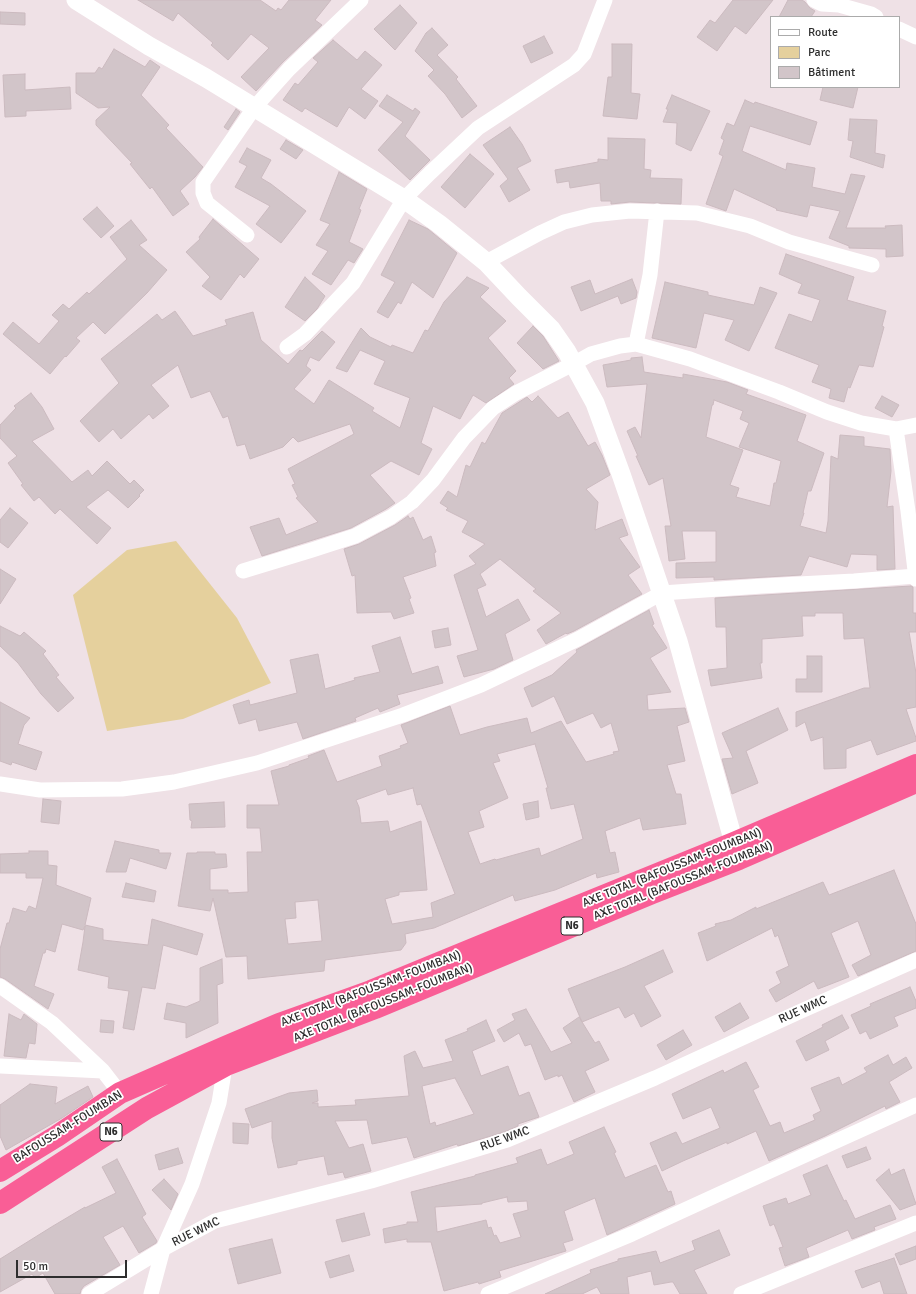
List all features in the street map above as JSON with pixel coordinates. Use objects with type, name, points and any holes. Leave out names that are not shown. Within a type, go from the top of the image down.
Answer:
[{"type":"highway","name":"AXE TOTAL (BAFOUSSAM-FOUMBAN)","points":[[736,851],[916,764]]},
{"type":"highway","name":"AXE TOTAL (BAFOUSSAM-FOUMBAN)","points":[[225,1056],[375,1008],[648,886],[916,782]]},
{"type":"highway","name":"BAFOUSSAM-FOUMBAN","points":[[0,1171],[57,1136],[120,1094],[225,1056]]},
{"type":"highway","name":"N6","points":[[0,1203],[225,1056]]},
{"type":"street","points":[[76,0],[149,46],[206,78],[404,199],[439,224],[486,262],[519,298],[551,328],[568,352],[595,403],[678,642],[736,851]]},
{"type":"street","points":[[246,235],[207,203],[203,193],[203,182],[254,108],[289,69],[361,0]]},
{"type":"street","points":[[287,347],[305,334],[353,283],[404,199],[430,173],[478,128],[574,65],[584,54],[605,0]]},
{"type":"street","points":[[814,0],[822,4],[839,5],[874,16]]},
{"type":"street","points":[[900,29],[916,37]]},
{"type":"street","points":[[486,262],[564,222],[592,215],[608,213],[657,211],[697,213],[750,226],[789,242],[872,265]]},
{"type":"street","points":[[636,344],[650,276],[657,211]]},
{"type":"street","points":[[243,571],[355,536],[391,517],[412,502],[433,480],[464,438],[493,408],[516,393],[591,354],[620,346],[636,344],[690,359],[779,392],[827,412],[861,423],[896,429],[916,425]]},
{"type":"street","points":[[0,784],[40,790],[122,789],[174,782],[257,763],[403,715],[481,685],[578,639],[662,593],[916,577],[896,429]]},
{"type":"street","name":"RUE WMC","points":[[89,1294],[163,1249],[215,1221],[372,1181],[507,1140],[655,1078],[916,960]]},
{"type":"street","points":[[0,986],[52,1023],[103,1072],[120,1094]]},
{"type":"street","points":[[151,1294],[163,1249],[192,1184],[219,1103],[225,1056]]},
{"type":"street","points":[[0,1066],[103,1072]]},
{"type":"street","points":[[488,1294],[632,1234],[916,1105]]},
{"type":"street","points":[[741,1294],[916,1223]]},
{"type":"green space","points":[[176,541],[237,618],[271,683],[183,719],[107,731],[73,595],[127,550]]},
{"type":"building","points":[[138,0],[260,0],[276,11],[278,8],[281,10],[289,0],[331,0],[315,20],[322,25],[283,62],[256,91],[241,77],[269,48],[251,34],[228,60],[211,45],[213,43],[178,13],[173,21]]},
{"type":"building","points":[[733,0],[773,0],[746,34],[735,26],[717,51],[697,37],[710,20],[715,23]]},
{"type":"building","points":[[788,0],[802,0],[815,11],[812,16],[780,16]]},
{"type":"building","points":[[400,5],[417,23],[395,50],[374,29]]},
{"type":"building","points":[[0,12],[25,13],[25,25],[0,24]]},
{"type":"building","points":[[432,28],[448,45],[437,55],[458,77],[456,79],[477,106],[462,118],[445,94],[428,76],[434,70],[415,51],[426,33]]},
{"type":"building","points":[[544,36],[553,53],[531,63],[523,46]]},
{"type":"building","points":[[333,40],[357,60],[365,51],[382,65],[361,89],[378,101],[365,119],[349,107],[337,127],[305,108],[302,112],[283,100],[295,83],[298,85],[318,62],[313,58]]},
{"type":"building","points":[[612,44],[632,44],[631,93],[640,94],[637,119],[603,116],[608,77],[612,77]]},
{"type":"building","points":[[114,49],[145,67],[150,60],[160,67],[141,95],[169,125],[166,128],[203,167],[180,191],[189,204],[173,216],[152,187],[150,189],[130,164],[132,163],[96,125],[96,120],[110,107],[98,108],[76,93],[76,73],[95,73],[99,67],[102,69]]},
{"type":"building","points":[[25,74],[25,90],[70,87],[71,109],[26,111],[26,116],[5,117],[3,75]]},
{"type":"building","points":[[823,88],[858,88],[853,108],[820,100]]},
{"type":"building","points":[[387,95],[413,111],[415,108],[420,112],[405,136],[430,160],[410,180],[378,150],[403,122],[379,106]]},
{"type":"building","points":[[672,95],[710,111],[691,151],[676,144],[677,123],[663,122],[668,109],[666,109]]},
{"type":"building","points":[[745,100],[817,122],[810,145],[750,126],[742,151],[786,170],[787,163],[815,168],[812,187],[845,194],[851,174],[865,176],[846,228],[886,228],[885,226],[902,225],[903,256],[886,257],[886,249],[849,248],[849,246],[829,238],[840,211],[810,205],[807,217],[776,210],[777,209],[734,189],[726,211],[706,204],[723,156],[719,154],[724,140],[721,138],[727,123],[734,126]]},
{"type":"building","points":[[236,109],[240,112],[228,130],[224,127]]},
{"type":"building","points":[[850,119],[877,120],[875,153],[885,155],[883,168],[850,157],[853,141],[848,140]]},
{"type":"building","points":[[510,127],[522,144],[531,161],[517,168],[530,190],[509,202],[500,186],[508,179],[483,145]]},
{"type":"building","points":[[608,138],[645,139],[644,169],[651,170],[650,178],[682,179],[681,204],[630,202],[611,204],[611,201],[601,201],[600,183],[570,188],[569,181],[557,183],[555,170],[598,162],[598,159],[608,160]]},
{"type":"building","points":[[286,140],[303,150],[296,159],[280,149]]},
{"type":"building","points":[[247,148],[271,160],[261,178],[306,211],[281,243],[256,224],[270,206],[235,187],[247,166],[239,162]]},
{"type":"building","points":[[470,154],[494,174],[465,208],[441,187]]},
{"type":"building","points":[[339,172],[367,189],[349,242],[363,249],[354,263],[348,260],[331,285],[312,274],[328,251],[316,245],[330,224],[320,220]]},
{"type":"building","points":[[97,207],[114,226],[101,238],[83,219]]},
{"type":"building","points":[[213,219],[259,259],[244,278],[240,274],[221,300],[202,286],[210,277],[186,252],[200,239],[199,237]]},
{"type":"building","points":[[131,220],[147,240],[139,245],[167,270],[147,293],[105,334],[93,322],[76,338],[80,341],[50,374],[3,334],[13,322],[39,344],[59,321],[52,315],[63,304],[69,309],[87,292],[89,294],[127,259],[110,237]]},
{"type":"building","points":[[409,220],[428,229],[457,253],[433,298],[412,282],[401,304],[398,302],[388,318],[377,312],[395,282],[381,275]]},
{"type":"building","points":[[786,254],[854,277],[847,300],[886,311],[882,326],[884,327],[873,367],[859,365],[850,388],[848,387],[844,402],[829,398],[831,389],[812,382],[819,365],[775,348],[789,314],[812,322],[820,300],[798,293],[802,284],[779,274]]},
{"type":"building","points":[[305,277],[325,296],[317,309],[305,321],[285,307]]},
{"type":"building","points":[[467,277],[489,288],[480,297],[506,321],[488,338],[516,371],[509,378],[514,384],[486,403],[473,395],[460,419],[433,406],[421,443],[432,449],[419,475],[391,461],[370,475],[395,503],[351,528],[262,556],[250,527],[279,518],[286,535],[318,522],[296,498],[298,497],[292,485],[295,484],[288,469],[354,434],[350,424],[298,442],[293,437],[283,447],[250,459],[245,444],[237,446],[228,416],[223,418],[210,391],[191,398],[178,365],[151,385],[169,406],[153,419],[149,414],[121,439],[113,429],[99,442],[80,421],[119,383],[101,359],[157,314],[162,320],[175,311],[193,336],[227,325],[225,320],[253,312],[261,340],[288,364],[300,350],[302,351],[322,331],[335,342],[319,361],[310,357],[306,366],[311,370],[294,389],[314,404],[329,380],[374,408],[372,411],[400,428],[410,398],[374,384],[385,361],[360,350],[347,372],[336,368],[361,328],[370,337],[391,347],[392,345],[413,353],[425,330],[428,331],[444,302]]},
{"type":"building","points":[[632,279],[637,292],[636,298],[621,304],[618,296],[581,311],[571,287],[590,280],[595,294]]},
{"type":"building","points":[[665,282],[708,292],[708,295],[754,305],[760,287],[777,293],[749,351],[725,340],[734,320],[704,313],[696,348],[652,338]]},
{"type":"building","points":[[533,326],[543,336],[559,361],[543,369],[517,343]]},
{"type":"building","points":[[642,357],[644,372],[683,378],[683,374],[727,382],[748,390],[746,394],[806,415],[797,441],[824,453],[811,491],[808,491],[800,526],[826,533],[828,521],[831,456],[838,459],[840,435],[864,437],[864,446],[890,449],[891,471],[887,507],[893,506],[895,569],[877,570],[877,555],[851,554],[847,567],[809,556],[801,575],[714,580],[714,577],[676,578],[676,563],[716,562],[716,531],[682,531],[685,559],[669,561],[665,526],[671,526],[663,478],[649,485],[627,431],[635,427],[641,438],[647,384],[607,387],[603,365],[631,360],[631,358]],"holes":[[[714,400],[743,411],[740,419],[749,423],[739,447],[781,461],[776,483],[774,483],[770,506],[736,497],[739,488],[730,485],[743,450],[706,437]]]},
{"type":"building","points":[[31,393],[42,407],[54,429],[32,441],[72,482],[88,470],[92,476],[107,461],[130,484],[134,480],[144,490],[128,508],[108,490],[86,507],[111,528],[97,544],[60,509],[55,514],[39,497],[34,501],[21,485],[23,484],[8,463],[17,456],[0,438],[0,425],[16,408],[14,406]]},
{"type":"building","points":[[538,396],[558,418],[568,412],[588,446],[595,442],[602,455],[610,475],[586,489],[598,502],[595,530],[622,519],[628,535],[619,538],[640,567],[628,575],[642,594],[574,631],[567,634],[566,633],[546,644],[537,630],[561,613],[533,591],[536,589],[500,559],[480,574],[486,585],[477,589],[486,617],[518,599],[530,620],[505,634],[513,660],[494,669],[464,677],[457,656],[478,650],[454,575],[476,564],[469,556],[485,544],[462,532],[468,521],[446,510],[448,508],[440,503],[448,491],[457,497],[466,465],[470,467],[482,442],[485,444],[502,413],[527,397],[532,402]]},
{"type":"building","points":[[882,396],[899,405],[892,417],[875,408]]},
{"type":"building","points":[[10,508],[28,523],[8,548],[0,542],[0,520]]},
{"type":"building","points":[[408,516],[410,519],[413,517],[423,540],[431,536],[436,552],[434,553],[436,566],[403,577],[411,598],[409,599],[414,613],[394,619],[391,612],[357,613],[355,575],[352,576],[344,549],[359,544],[395,525]]},
{"type":"building","points":[[0,569],[16,579],[0,604]]},
{"type":"building","points":[[913,587],[913,613],[916,613],[916,632],[909,632],[916,673],[916,707],[906,709],[916,741],[877,755],[871,740],[846,749],[846,768],[824,769],[823,737],[811,741],[805,722],[796,727],[796,712],[864,688],[870,688],[864,638],[844,639],[843,613],[815,613],[815,616],[802,616],[803,636],[762,639],[762,663],[760,663],[762,678],[711,686],[708,670],[727,668],[726,627],[716,627],[715,598]]},
{"type":"building","points":[[649,610],[654,624],[652,625],[667,648],[650,658],[671,692],[647,695],[648,710],[685,708],[689,722],[677,726],[685,761],[667,765],[676,794],[681,794],[686,824],[643,830],[640,818],[605,831],[610,853],[615,852],[619,872],[597,878],[596,873],[555,890],[515,901],[513,895],[434,928],[405,934],[406,943],[401,950],[325,960],[324,971],[248,979],[247,956],[226,957],[213,898],[210,911],[178,906],[187,853],[215,852],[215,854],[226,854],[227,867],[210,869],[210,890],[228,890],[228,893],[248,892],[247,852],[262,852],[260,828],[247,828],[247,805],[279,805],[271,771],[289,766],[324,750],[337,782],[382,766],[379,756],[401,748],[400,746],[408,743],[401,725],[450,706],[460,735],[527,718],[531,733],[561,721],[586,762],[614,754],[613,752],[619,751],[611,723],[601,728],[593,713],[567,724],[554,696],[532,707],[524,688],[552,675],[577,652],[576,650]],"holes":[[[535,744],[548,788],[546,788],[551,809],[574,804],[583,839],[541,856],[539,848],[480,864],[468,832],[484,827],[479,811],[508,798],[493,763],[500,761],[497,754]],[[413,788],[417,805],[421,804],[455,894],[431,903],[433,917],[392,924],[385,899],[399,895],[399,892],[427,890],[421,821],[390,832],[388,821],[361,823],[359,807],[356,800],[386,789],[388,795]],[[318,900],[322,941],[288,944],[285,919],[296,918],[295,902]]]},
{"type":"building","points":[[0,626],[20,636],[24,632],[46,651],[43,654],[59,675],[56,677],[74,698],[58,712],[41,694],[18,663],[0,646]]},
{"type":"building","points":[[448,628],[451,645],[435,648],[432,631]]},
{"type":"building","points":[[400,637],[412,674],[438,666],[443,683],[397,695],[400,704],[380,712],[378,708],[355,718],[356,721],[303,739],[297,722],[259,731],[256,719],[239,724],[233,705],[249,700],[250,705],[297,693],[290,660],[318,654],[325,689],[355,680],[354,678],[380,672],[372,646]]},
{"type":"building","points":[[807,656],[822,656],[822,692],[796,692],[796,679],[807,679]]},
{"type":"building","points":[[0,702],[30,718],[24,725],[18,744],[42,752],[36,770],[12,762],[11,765],[0,761]]},
{"type":"building","points":[[778,708],[788,730],[746,751],[758,783],[732,794],[722,759],[733,758],[722,733]]},
{"type":"building","points":[[43,799],[61,801],[59,824],[41,822]]},
{"type":"building","points":[[538,801],[539,817],[526,820],[523,804]]},
{"type":"building","points":[[224,802],[225,827],[191,828],[192,821],[190,820],[189,804]]},
{"type":"building","points":[[115,841],[159,850],[159,853],[171,853],[166,869],[130,858],[126,872],[106,872]]},
{"type":"building","points":[[29,851],[48,851],[48,865],[57,866],[56,885],[91,898],[85,925],[103,929],[103,940],[148,945],[152,919],[203,934],[197,955],[163,945],[155,989],[142,987],[134,1030],[123,1028],[129,991],[108,988],[109,977],[78,970],[85,926],[83,930],[62,924],[55,952],[46,949],[45,953],[43,953],[34,986],[54,994],[48,1009],[0,977],[0,949],[13,908],[26,912],[29,906],[36,909],[43,878],[26,878],[26,873],[0,873],[0,854],[29,853]]},
{"type":"building","points":[[894,870],[916,924],[916,951],[858,976],[852,965],[871,955],[858,921],[831,933],[849,977],[818,989],[814,981],[776,1002],[769,990],[781,983],[776,972],[789,966],[778,935],[775,937],[772,928],[707,961],[698,933],[716,926],[715,924],[731,920],[756,907],[756,909],[823,882],[829,895]]},
{"type":"building","points":[[126,883],[156,891],[154,902],[122,897]]},
{"type":"building","points":[[663,950],[673,972],[644,986],[661,1016],[641,1027],[634,1013],[625,1018],[619,1007],[582,1022],[568,989],[625,967]]},
{"type":"building","points":[[222,959],[223,983],[217,985],[218,1023],[186,1038],[186,1023],[164,1019],[167,1003],[186,1007],[200,1001],[200,968]]},
{"type":"building","points":[[910,987],[916,1001],[916,1008],[894,1017],[898,1026],[870,1039],[866,1031],[860,1034],[851,1015],[871,1006],[870,1004]]},
{"type":"building","points":[[740,1003],[749,1018],[724,1032],[715,1017]]},
{"type":"building","points":[[526,1009],[551,1052],[572,1043],[563,1028],[579,1017],[595,1043],[599,1041],[609,1060],[585,1071],[595,1092],[574,1102],[562,1075],[545,1080],[531,1044],[525,1046],[519,1033],[504,1042],[497,1030],[515,1020],[512,1014]]},
{"type":"building","points":[[9,1014],[21,1020],[24,1014],[37,1024],[35,1044],[29,1043],[26,1058],[4,1056]]},
{"type":"building","points":[[842,1015],[849,1028],[825,1041],[829,1050],[806,1061],[796,1041]]},
{"type":"building","points":[[101,1020],[114,1021],[113,1033],[100,1032]]},
{"type":"building","points":[[486,1020],[495,1041],[472,1051],[481,1076],[508,1066],[519,1096],[529,1092],[539,1117],[518,1124],[518,1126],[504,1132],[458,1146],[457,1144],[414,1158],[407,1137],[372,1144],[367,1120],[335,1121],[349,1148],[363,1144],[371,1171],[345,1178],[343,1172],[328,1175],[324,1156],[297,1161],[297,1164],[278,1168],[272,1138],[272,1121],[252,1128],[245,1109],[289,1093],[317,1090],[318,1101],[312,1103],[318,1103],[318,1107],[356,1105],[355,1100],[409,1096],[404,1056],[415,1051],[423,1068],[453,1061],[445,1040],[468,1031],[467,1029]],"holes":[[[455,1078],[474,1114],[436,1126],[435,1122],[430,1124],[422,1086]]]},
{"type":"building","points":[[683,1030],[692,1045],[666,1060],[657,1045]]},
{"type":"building","points":[[888,1055],[893,1065],[906,1057],[912,1068],[889,1082],[900,1102],[886,1109],[885,1106],[825,1136],[769,1161],[756,1131],[727,1144],[727,1142],[662,1171],[650,1143],[676,1132],[682,1144],[720,1128],[711,1107],[683,1119],[672,1094],[723,1070],[724,1073],[746,1062],[759,1087],[753,1090],[770,1126],[780,1122],[784,1133],[815,1120],[813,1115],[821,1111],[811,1088],[839,1077],[842,1085],[867,1072],[864,1068]]},
{"type":"building","points":[[30,1084],[57,1087],[55,1104],[88,1086],[93,1097],[62,1118],[6,1150],[0,1136],[0,1105]]},
{"type":"building","points":[[233,1123],[249,1124],[248,1144],[233,1143]]},
{"type":"building","points":[[604,1127],[616,1152],[614,1153],[625,1178],[656,1165],[668,1192],[671,1191],[675,1204],[607,1235],[595,1198],[564,1211],[573,1240],[563,1243],[566,1251],[499,1271],[501,1277],[479,1284],[478,1282],[444,1291],[431,1242],[407,1242],[407,1239],[385,1243],[383,1229],[407,1224],[407,1222],[418,1222],[411,1192],[475,1176],[518,1163],[516,1158],[541,1149],[547,1165],[574,1154],[569,1142]],"holes":[[[507,1197],[508,1202],[527,1201],[528,1210],[513,1214],[521,1237],[500,1243],[496,1235],[494,1236],[491,1227],[488,1228],[486,1220],[437,1232],[435,1207],[482,1204]]]},
{"type":"building","points":[[866,1147],[871,1159],[847,1168],[842,1156]]},
{"type":"building","points":[[178,1148],[183,1163],[159,1170],[155,1155]]},
{"type":"building","points":[[117,1159],[146,1214],[142,1217],[157,1241],[156,1243],[139,1253],[123,1226],[103,1237],[120,1265],[84,1286],[80,1294],[55,1294],[43,1273],[35,1278],[32,1274],[0,1292],[0,1259],[85,1207],[116,1193],[102,1167]]},
{"type":"building","points":[[827,1165],[844,1201],[846,1200],[855,1219],[890,1205],[896,1219],[874,1227],[875,1230],[852,1239],[848,1230],[806,1248],[809,1257],[785,1266],[779,1248],[783,1247],[774,1224],[770,1226],[763,1206],[786,1198],[788,1204],[811,1195],[803,1175]]},
{"type":"building","points":[[889,1169],[891,1175],[904,1169],[916,1204],[900,1210],[876,1180]]},
{"type":"building","points":[[164,1179],[178,1194],[171,1210],[152,1190]]},
{"type":"building","points":[[364,1213],[370,1235],[342,1242],[336,1220]]},
{"type":"building","points":[[719,1230],[730,1255],[694,1270],[707,1294],[680,1294],[673,1282],[654,1285],[651,1271],[627,1277],[629,1294],[601,1294],[597,1287],[582,1294],[545,1294],[591,1273],[590,1270],[618,1261],[618,1259],[656,1251],[660,1263],[695,1250],[692,1241]]},
{"type":"building","points":[[272,1239],[281,1273],[238,1284],[229,1249]]},
{"type":"building","points":[[916,1246],[916,1259],[900,1265],[895,1254]]},
{"type":"building","points":[[349,1255],[354,1271],[330,1278],[325,1262]]},
{"type":"building","points":[[894,1258],[907,1294],[884,1294],[880,1281],[862,1288],[855,1271]]}]
